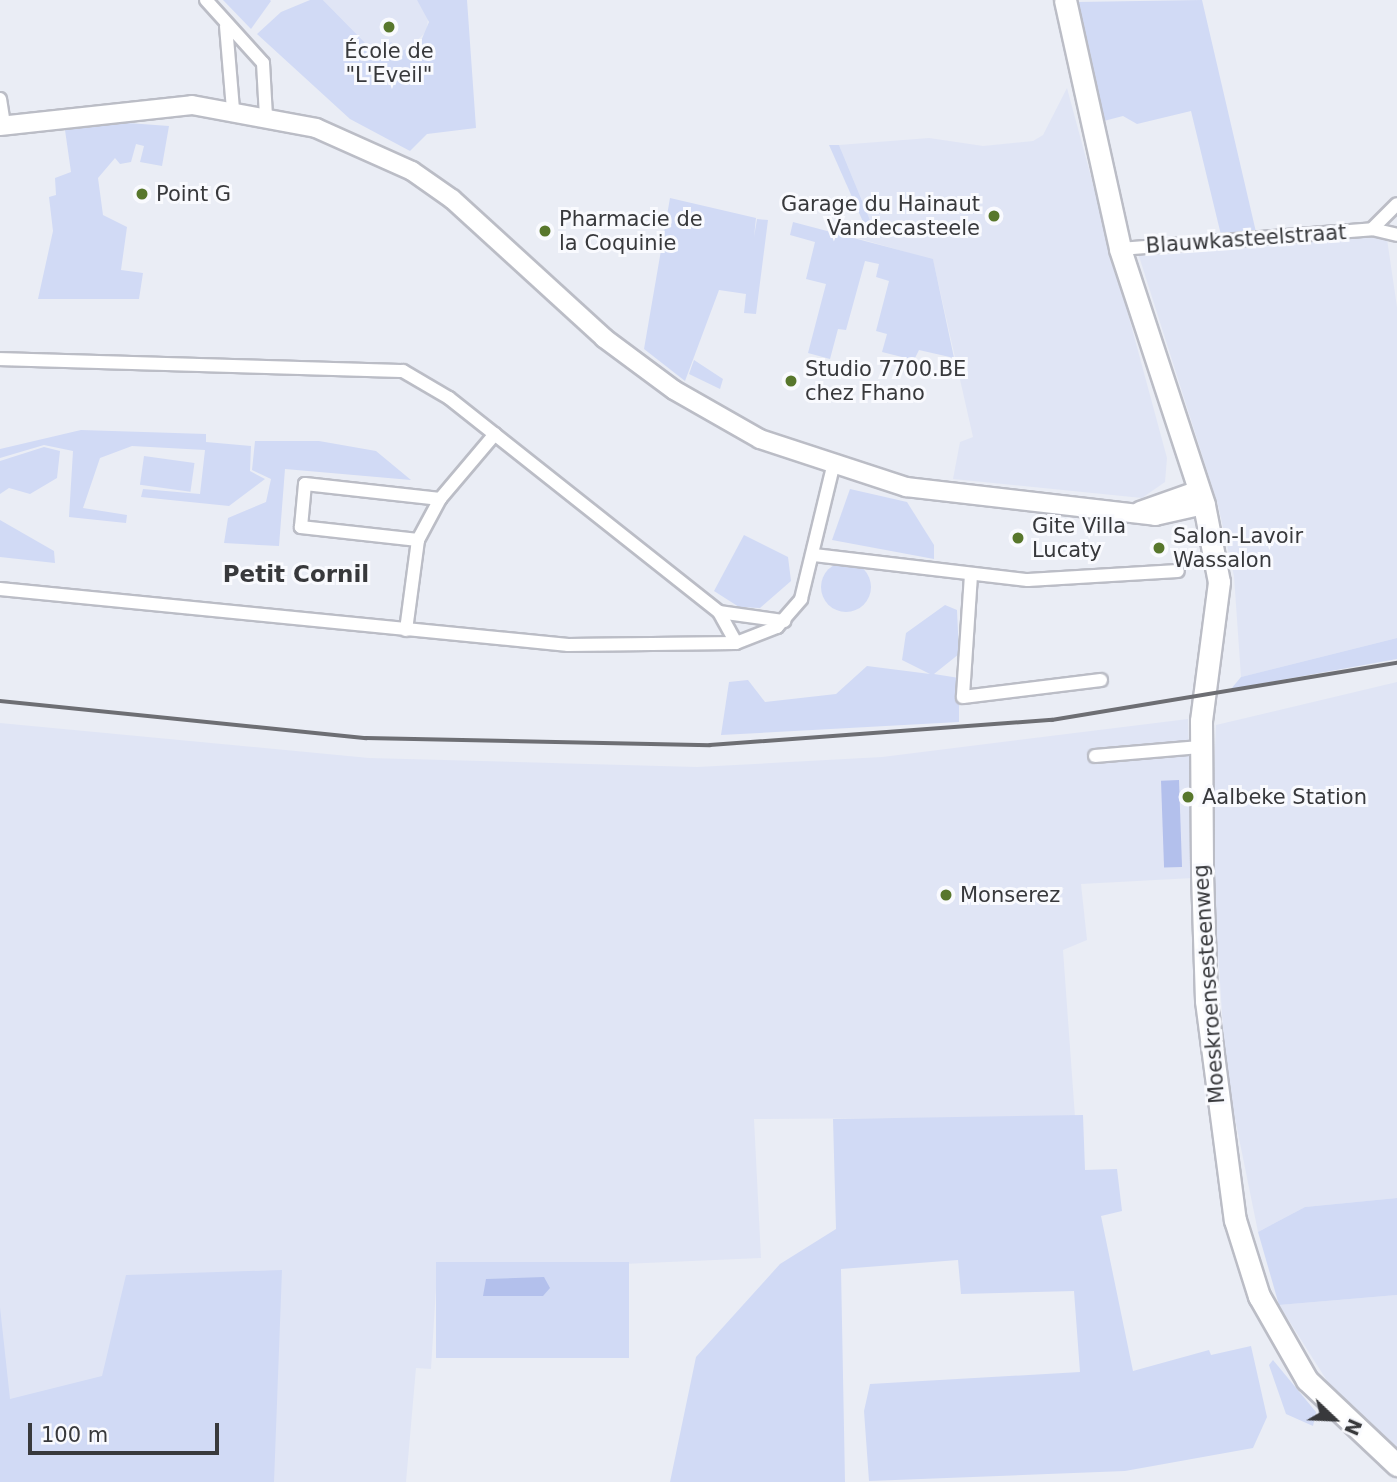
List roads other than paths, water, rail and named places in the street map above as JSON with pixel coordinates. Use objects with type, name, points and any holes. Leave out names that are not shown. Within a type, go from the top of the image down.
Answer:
[{"type":"main road","name":"Moeskroensesteenweg","points":[[1065,0],[1120,249],[1167,407],[1202,498],[1219,600],[1204,699],[1200,747],[1206,1001],[1235,1220],[1259,1296],[1307,1380],[1397,1465]]},
{"type":"main road","points":[[2,125],[168,105],[233,110],[316,128],[412,171],[477,218],[655,378],[760,439],[834,467],[906,488],[1168,516],[1202,498]]},
{"type":"street","points":[[206,0],[226,26],[263,63],[266,117]]},
{"type":"street","points":[[226,26],[233,110]]},
{"type":"street","points":[[0,99],[2,125]]},
{"type":"street","name":"Blauwkasteelstraat","points":[[1372,229],[1397,204]]},
{"type":"street","name":"Blauwkasteelstraat","points":[[1120,249],[1372,229],[1397,234]]},
{"type":"street","points":[[0,359],[403,371],[426,381],[719,612],[736,643]]},
{"type":"street","points":[[406,630],[418,540],[440,499],[495,434]]},
{"type":"street","points":[[0,589],[568,645],[736,643],[784,621],[801,599],[834,467]]},
{"type":"street","points":[[418,540],[301,527],[305,484],[440,499]]},
{"type":"street","points":[[814,555],[971,575],[1068,579],[1178,571]]},
{"type":"street","points":[[971,575],[963,697],[1101,680]]},
{"type":"street","points":[[719,612],[784,621]]},
{"type":"street","points":[[1095,756],[1200,747]]},
{"type":"railway","points":[[0,701],[366,738],[710,745],[1052,720],[1397,663]]},
{"type":"place","name":"École de \"L'Eveil\"","points":[[389,27]]},
{"type":"place","name":"Point G","points":[[142,194]]},
{"type":"place","name":"Garage du Hainaut Vandecasteele","points":[[994,216]]},
{"type":"place","name":"Pharmacie de la Coquinie","points":[[545,231]]},
{"type":"place","name":"Studio 7700.BE chez Fhano","points":[[791,381]]},
{"type":"place","name":"Gite Villa Lucaty","points":[[1018,538]]},
{"type":"place","name":"Salon-Lavoir Wassalon","points":[[1159,548]]},
{"type":"place","name":"Aalbeke Station","points":[[1188,797]]},
{"type":"place","name":"Monserez","points":[[946,895]]},
{"type":"district","name":"Petit Cornil","points":[[296,574]]}]
